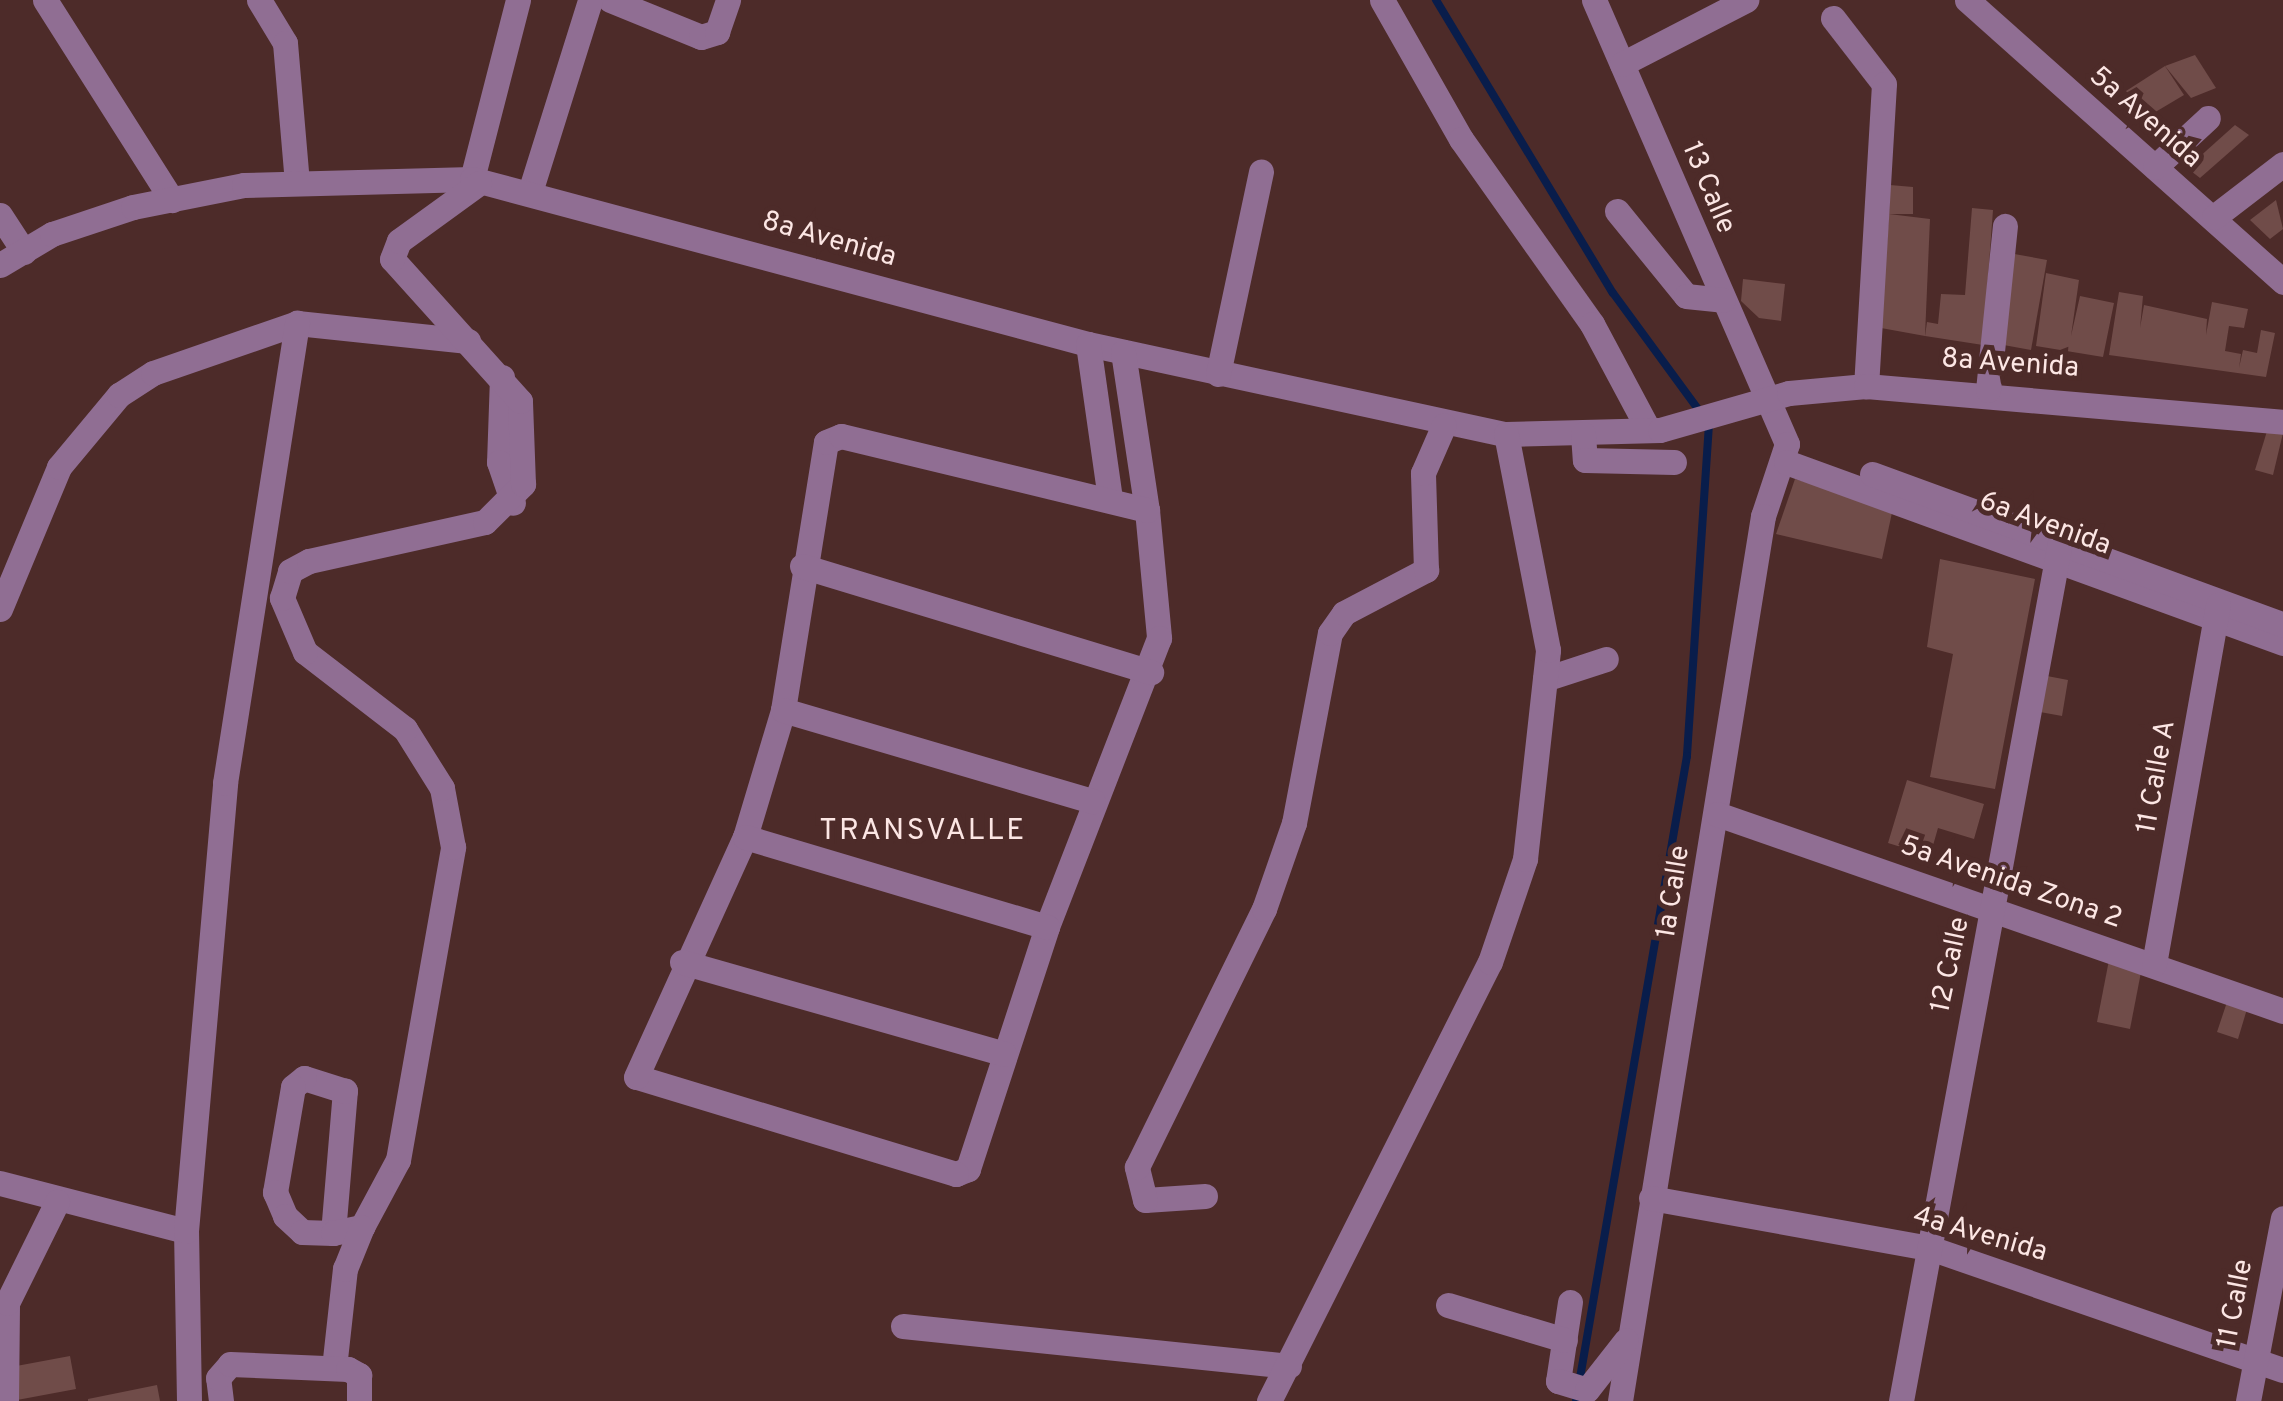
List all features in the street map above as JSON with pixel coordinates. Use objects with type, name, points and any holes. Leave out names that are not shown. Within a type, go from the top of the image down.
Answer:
[{"type":"street","points":[[45,0],[172,200]]},
{"type":"street","points":[[259,0],[285,42],[297,182]]},
{"type":"street","points":[[334,1368],[345,1269],[362,1227],[398,1160],[453,848],[442,788],[404,728],[306,652],[282,598],[290,570],[309,561],[485,522],[513,504],[523,484],[526,429],[502,376],[473,342],[419,297],[392,259],[400,241],[475,181],[518,0]]},
{"type":"street","points":[[530,192],[590,0]]},
{"type":"street","points":[[610,0],[710,37],[728,0]]},
{"type":"street","points":[[1382,0],[1460,139],[1592,324],[1657,425]]},
{"type":"street","name":"13 Calle","points":[[1594,0],[1767,399]]},
{"type":"street","points":[[1622,64],[1746,0]]},
{"type":"street","name":"5a Avenida","points":[[1967,0],[2283,282]]},
{"type":"street","points":[[1834,18],[1884,84],[1866,386]]},
{"type":"street","points":[[2155,167],[2208,118]]},
{"type":"street","points":[[2214,217],[2283,164]]},
{"type":"street","points":[[1218,374],[1261,172]]},
{"type":"street","name":"8a Avenida","points":[[0,265],[24,252],[172,200],[297,182],[475,181],[530,192],[1088,344],[1444,425],[1506,434],[1583,434],[1657,425],[1767,399],[1866,386],[1988,390],[2283,422]]},
{"type":"street","points":[[1617,211],[1686,296],[1723,300]]},
{"type":"street","points":[[0,215],[24,252]]},
{"type":"street","points":[[1988,390],[2006,226]]},
{"type":"street","points":[[0,609],[59,467],[119,394],[199,355],[297,323],[473,342]]},
{"type":"street","points":[[188,1401],[186,1232],[225,783],[297,323]]},
{"type":"street","points":[[1088,344],[1110,499]]},
{"type":"street","points":[[1123,352],[1147,510],[1158,638],[1151,672],[1093,801],[1047,927],[968,1169],[956,1174],[636,1076],[682,962],[745,837],[783,710],[802,566],[834,436],[1147,510]]},
{"type":"street","points":[[1767,399],[1786,453]]},
{"type":"street","points":[[1204,1196],[1146,1200],[1138,1167],[1264,910],[1294,824],[1330,633],[1344,613],[1426,570],[1423,473],[1444,425]]},
{"type":"street","points":[[1269,1401],[1503,934],[1526,859],[1546,679],[1545,620],[1506,434]]},
{"type":"street","points":[[1583,434],[1584,460],[1674,462]]},
{"type":"street","name":"6a Avenida","points":[[1786,453],[2217,610],[2283,643]]},
{"type":"street","name":"1a Calle","points":[[1620,1401],[1763,516],[1786,453]]},
{"type":"street","name":"12 Calle","points":[[1901,1401],[2058,551]]},
{"type":"street","points":[[802,566],[1151,672]]},
{"type":"street","name":"6a Avenida","points":[[2217,610],[2283,624]]},
{"type":"street","name":"11 Calle A","points":[[2154,964],[2217,610]]},
{"type":"street","points":[[1546,679],[1606,659]]},
{"type":"street","points":[[783,710],[1093,801]]},
{"type":"street","name":"5a Avenida Zona 2","points":[[1717,814],[2283,1011]]},
{"type":"street","points":[[745,837],[1047,927]]},
{"type":"street","points":[[682,962],[1004,1054]]},
{"type":"street","points":[[333,1233],[349,1111],[345,1091],[304,1078],[287,1106],[275,1192],[302,1232],[333,1233],[362,1227]]},
{"type":"street","points":[[0,1183],[57,1202],[186,1232]]},
{"type":"street","name":"4a Avenida","points":[[1651,1198],[1930,1248],[2283,1370]]},
{"type":"street","points":[[6,1401],[7,1303],[57,1202]]},
{"type":"street","name":"11 Calle","points":[[2248,1401],[2283,1218]]},
{"type":"street","points":[[1567,1390],[1564,1340],[1570,1302]]},
{"type":"street","points":[[1448,1305],[1564,1340]]},
{"type":"street","points":[[904,1326],[1289,1366]]},
{"type":"street","points":[[1567,1390],[1630,1335]]},
{"type":"street","points":[[222,1401],[218,1378],[230,1364],[334,1368],[359,1375],[358,1401]]},
{"type":"building","points":[[2195,55],[2216,88],[2191,98],[2165,66]]},
{"type":"building","points":[[2165,66],[2184,95],[2147,117],[2126,91]]},
{"type":"building","points":[[2235,125],[2249,135],[2200,178],[2187,168]]},
{"type":"building","points":[[1890,185],[1913,187],[1913,214],[1889,214]]},
{"type":"building","points":[[2276,200],[2283,229],[2270,239],[2250,220]]},
{"type":"building","points":[[1972,208],[1993,210],[1983,345],[1925,336],[1927,322],[1938,324],[1941,294],[1965,295]]},
{"type":"building","points":[[1889,214],[1930,219],[1925,336],[1881,328]]},
{"type":"building","points":[[2009,253],[2047,260],[2031,350],[1998,344]]},
{"type":"building","points":[[2046,273],[2079,280],[2071,336],[2080,296],[2114,303],[2103,357],[2036,346]]},
{"type":"building","points":[[1743,279],[1785,284],[1781,321],[1759,318],[1741,301]]},
{"type":"building","points":[[2119,292],[2143,296],[2140,328],[2144,305],[2207,319],[2206,335],[2212,302],[2248,309],[2244,328],[2229,326],[2225,351],[2241,354],[2239,368],[2243,350],[2257,353],[2261,330],[2275,333],[2266,377],[2109,355]]},
{"type":"building","points":[[2268,428],[2283,433],[2273,475],[2255,470]]},
{"type":"building","points":[[1795,479],[1893,508],[1882,559],[1776,534]]},
{"type":"building","points":[[1940,559],[2035,579],[1995,789],[1930,777],[1953,654],[1927,647]]},
{"type":"building","points":[[2047,676],[2068,680],[2062,716],[2040,712]]},
{"type":"building","points":[[1907,780],[1984,804],[1974,839],[1938,828],[1930,856],[1888,843]]},
{"type":"building","points":[[2109,960],[2142,967],[2130,1029],[2097,1022]]},
{"type":"building","points":[[2227,1002],[2247,1009],[2238,1039],[2217,1032]]},
{"type":"building","points":[[70,1356],[76,1389],[17,1400],[11,1367]]},
{"type":"building","points":[[157,1385],[160,1401],[88,1401],[88,1399]]},
{"type":"waterway","points":[[1436,0],[1613,293],[1709,424],[1687,756],[1576,1401]]},
{"type":"district","name":"TRANSVALLE","points":[[923,832]]}]
